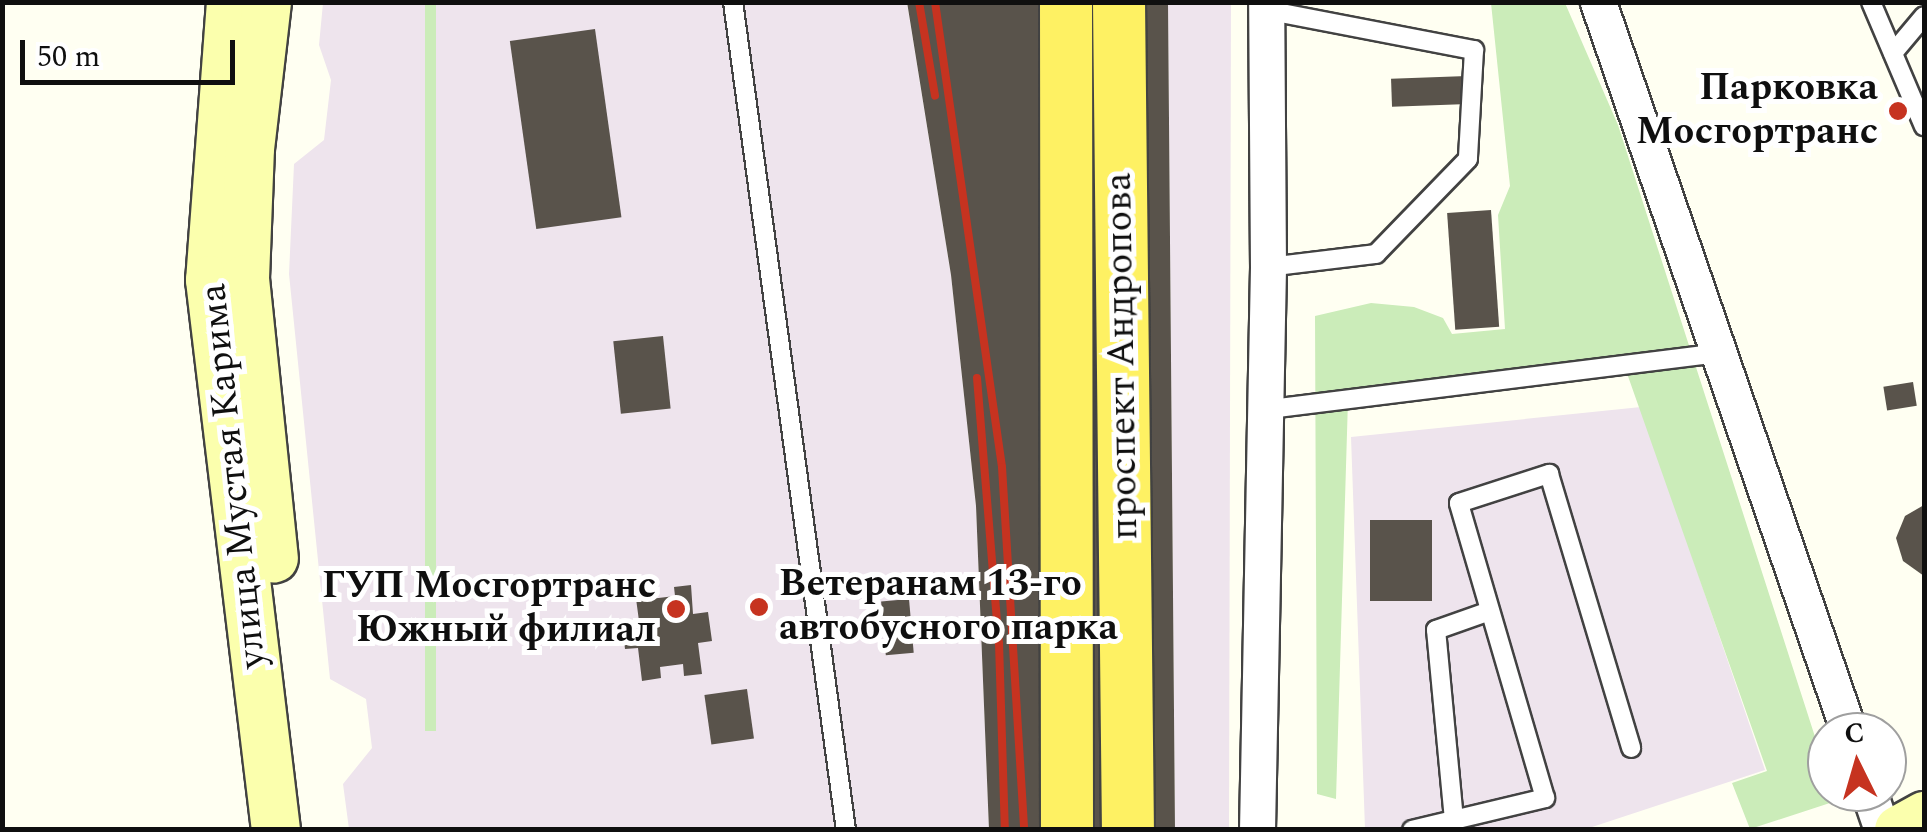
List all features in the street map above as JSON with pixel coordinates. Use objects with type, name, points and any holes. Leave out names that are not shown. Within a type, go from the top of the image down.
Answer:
[{"type":"main road","name":"проспект Андропова","points":[[1066,2],[1067,828]]},
{"type":"main road","name":"проспект Андропова","points":[[1119,2],[1128,829]]},
{"type":"street","name":"улица Мустая Карима","points":[[231,2],[210,280],[276,830]]},
{"type":"street","name":"улица Мустая Карима","points":[[267,2],[250,148],[245,279],[307,830]]},
{"type":"street","points":[[1598,2],[1842,712]]},
{"type":"street","points":[[1257,830],[1262,410],[1268,267],[1266,6]]},
{"type":"street","points":[[1899,830],[1924,816]]},
{"type":"lane","points":[[733,2],[846,830]]},
{"type":"lane","points":[[1871,2],[1924,126]]},
{"type":"lane","points":[[1266,6],[1474,50],[1468,159],[1376,254],[1268,267]]},
{"type":"lane","points":[[1893,53],[1924,16]]},
{"type":"lane","points":[[1262,410],[1717,353]]},
{"type":"lane","points":[[1412,830],[1545,798],[1459,503],[1549,474],[1631,748]]},
{"type":"lane","points":[[1454,820],[1436,630],[1490,611]]},
{"type":"shaded area","points":[[323,3],[907,3],[951,275],[976,506],[989,829],[349,829],[343,784],[372,748],[366,699],[330,679],[289,274],[294,164],[324,140],[331,80],[319,45]]},
{"type":"shaded area","points":[[1168,3],[1231,3],[1229,829],[1175,829]]},
{"type":"shaded area","points":[[1641,407],[1765,770],[1586,829],[1365,829],[1351,437]]},
{"type":"green space","points":[[425,3],[436,3],[436,731],[425,731]]},
{"type":"green space","points":[[1491,3],[1565,3],[1618,125],[1807,712],[1807,810],[1750,829],[1732,783],[1767,771],[1623,362],[1348,400],[1336,799],[1317,794],[1315,316],[1371,303],[1414,307],[1443,318],[1452,334],[1505,329],[1498,215],[1510,186]]},
{"type":"building","points":[[907,2],[1168,2],[1175,830],[989,830],[976,506],[951,275]]},
{"type":"building","points":[[595,29],[621,217],[536,229],[510,41]]},
{"type":"building","points":[[1467,76],[1468,104],[1392,107],[1391,79]]},
{"type":"building","points":[[1491,210],[1499,327],[1455,330],[1447,213]]},
{"type":"building","points":[[663,336],[671,409],[621,414],[613,341]]},
{"type":"building","points":[[1913,382],[1917,406],[1887,410],[1883,387]]},
{"type":"building","points":[[1924,505],[1924,576],[1903,561],[1896,538],[1905,516]]},
{"type":"building","points":[[1370,520],[1432,520],[1432,601],[1370,601]]},
{"type":"building","points":[[691,585],[693,614],[708,612],[712,641],[698,643],[702,674],[684,676],[683,664],[660,667],[661,678],[642,681],[638,648],[625,649],[622,624],[639,621],[635,591],[649,589],[650,599],[675,596],[674,587]]},
{"type":"building","points":[[909,599],[914,653],[886,655],[881,601]]},
{"type":"building","points":[[747,689],[754,739],[711,744],[704,695]]},
{"type":"railway","points":[[919,2],[935,96]]},
{"type":"railway","points":[[935,2],[1002,467],[1024,830]]},
{"type":"railway","points":[[977,378],[999,643],[1005,830]]},
{"type":"place","name":"Парковка Мосгортранс","points":[[1898,111]]},
{"type":"place","name":"Ветеранам 13-го автобусного парка","points":[[759,607]]},
{"type":"place","name":"ГУП Мосгортранс Южный филиал","points":[[676,609]]}]
